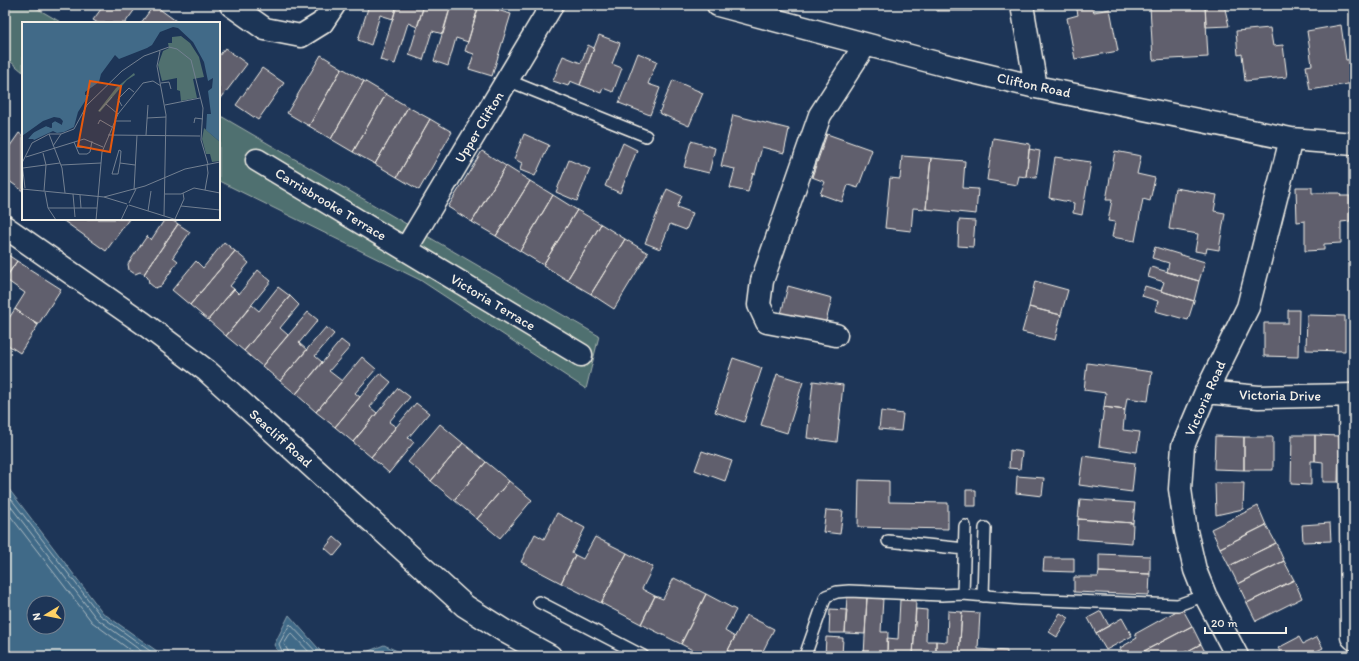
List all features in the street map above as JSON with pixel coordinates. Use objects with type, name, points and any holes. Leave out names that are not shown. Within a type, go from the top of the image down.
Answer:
[{"type":"street","points":[[231,5],[265,28],[301,36],[322,22],[334,5]]},
{"type":"street","name":"Upper Clifton","points":[[406,249],[552,5]]},
{"type":"street","name":"Clifton Road","points":[[718,5],[944,65],[1036,86],[1291,139],[1354,144]]},
{"type":"street","points":[[1022,5],[1036,86]]},
{"type":"street","points":[[836,335],[767,322],[759,305],[762,281],[820,115],[865,44]]},
{"type":"street","name":"Victoria Road","points":[[1237,656],[1205,595],[1195,570],[1186,531],[1180,489],[1183,446],[1206,392],[1248,307],[1291,139]]},
{"type":"street","name":"Carrisbrooke Terrace","points":[[257,160],[406,249]]},
{"type":"street","name":"Seacliff Road","points":[[5,227],[144,323],[207,371],[465,606],[506,632],[550,656]]},
{"type":"street","name":"Victoria Terrace","points":[[406,249],[581,355]]},
{"type":"street","name":"Victoria Drive","points":[[1206,392],[1258,397],[1352,395]]},
{"type":"street","points":[[1352,395],[1352,637],[1354,640]]},
{"type":"lane","points":[[507,80],[646,136]]},
{"type":"lane","points":[[963,594],[965,526]]},
{"type":"lane","points":[[983,596],[985,528]]},
{"type":"lane","points":[[888,541],[965,549]]},
{"type":"lane","points":[[805,656],[826,596],[837,592],[849,591],[942,595],[963,594],[1021,599],[1178,605],[1205,595]]},
{"type":"lane","points":[[539,602],[643,656]]},
{"type":"green space","points":[[5,5],[31,5],[60,22],[22,22],[22,71],[5,57]]},
{"type":"green space","points":[[220,116],[599,336],[586,389],[420,280],[220,181]]},
{"type":"water","points":[[5,484],[103,613],[164,656],[5,656]]},
{"type":"water","points":[[289,615],[325,656],[281,656],[274,645]]},
{"type":"water","points":[[384,645],[408,656],[356,656]]},
{"type":"building","points":[[104,5],[138,5],[126,22],[96,22],[93,20]]},
{"type":"building","points":[[154,5],[176,21],[175,22],[142,22]]},
{"type":"building","points":[[369,5],[397,5],[393,19],[380,15],[371,45],[358,40]]},
{"type":"building","points":[[397,5],[424,5],[417,27],[408,23],[395,64],[380,60]]},
{"type":"building","points":[[424,5],[451,5],[443,34],[432,31],[423,60],[409,55]]},
{"type":"building","points":[[451,5],[479,5],[468,42],[456,38],[448,66],[434,61]]},
{"type":"building","points":[[479,5],[511,14],[492,76],[469,69],[474,54],[465,51]]},
{"type":"building","points":[[937,5],[972,5],[972,11],[937,11]]},
{"type":"building","points":[[1076,5],[1092,5],[1094,12],[1110,9],[1118,51],[1075,59],[1067,18],[1078,15]]},
{"type":"building","points":[[1205,5],[1208,57],[1153,60],[1150,6]]},
{"type":"building","points":[[1205,5],[1224,5],[1229,26],[1206,27]]},
{"type":"building","points":[[1341,25],[1346,60],[1354,59],[1354,83],[1310,90],[1306,66],[1312,65],[1307,31]]},
{"type":"building","points":[[1270,28],[1273,46],[1283,45],[1287,77],[1245,81],[1242,54],[1238,55],[1236,31]]},
{"type":"building","points":[[599,35],[620,43],[612,64],[622,68],[613,92],[603,88],[601,93],[580,85]]},
{"type":"building","points":[[588,45],[594,48],[580,85],[570,81],[568,86],[553,81],[563,56],[581,63]]},
{"type":"building","points":[[225,48],[247,64],[220,100],[220,55]]},
{"type":"building","points":[[638,53],[657,61],[648,84],[660,88],[650,115],[619,103]]},
{"type":"building","points":[[321,55],[342,68],[309,126],[287,113]]},
{"type":"building","points":[[262,68],[284,83],[258,120],[236,105]]},
{"type":"building","points":[[342,68],[364,81],[331,139],[309,126]]},
{"type":"building","points":[[673,80],[703,93],[689,126],[659,113]]},
{"type":"building","points":[[364,81],[386,94],[353,152],[331,139]]},
{"type":"building","points":[[386,94],[408,107],[375,164],[353,152]]},
{"type":"building","points":[[408,107],[430,119],[397,177],[375,164]]},
{"type":"building","points":[[733,115],[789,129],[784,153],[762,147],[755,174],[753,173],[748,192],[730,188],[735,169],[721,166]]},
{"type":"building","points":[[430,119],[452,132],[419,190],[397,177]]},
{"type":"building","points":[[19,133],[22,135],[22,190],[5,178],[5,153]]},
{"type":"building","points":[[524,134],[549,145],[535,176],[520,170],[522,163],[514,159]]},
{"type":"building","points":[[827,134],[872,150],[858,188],[848,185],[842,202],[820,194],[825,182],[812,177]]},
{"type":"building","points":[[993,138],[1030,144],[1026,177],[1019,176],[1017,185],[987,180]]},
{"type":"building","points":[[691,141],[715,148],[709,173],[684,167]]},
{"type":"building","points":[[623,143],[637,150],[620,193],[605,186]]},
{"type":"building","points":[[1029,149],[1040,151],[1036,178],[1026,177]]},
{"type":"building","points":[[482,151],[506,166],[472,222],[448,207]]},
{"type":"building","points":[[1115,151],[1141,156],[1137,174],[1155,178],[1150,201],[1143,199],[1135,241],[1112,237],[1115,222],[1108,221],[1112,200],[1106,200]]},
{"type":"building","points":[[902,156],[931,158],[926,209],[913,208],[911,231],[885,228],[890,178],[900,179]]},
{"type":"building","points":[[1055,157],[1091,162],[1082,215],[1073,213],[1074,203],[1049,198]]},
{"type":"building","points":[[931,158],[965,161],[963,188],[978,189],[976,214],[926,209]]},
{"type":"building","points":[[569,160],[590,169],[577,201],[556,192]]},
{"type":"building","points":[[506,166],[530,181],[496,236],[472,222]]},
{"type":"building","points":[[530,181],[553,195],[520,251],[496,236]]},
{"type":"building","points":[[1296,187],[1312,187],[1312,193],[1340,193],[1341,196],[1350,196],[1350,221],[1341,222],[1341,243],[1324,244],[1324,250],[1305,251],[1305,221],[1297,222]]},
{"type":"building","points":[[1175,188],[1217,195],[1214,211],[1225,213],[1219,250],[1207,248],[1206,253],[1195,251],[1198,234],[1169,229]]},
{"type":"building","points":[[667,189],[682,196],[677,207],[693,213],[686,230],[670,224],[660,249],[645,243]]},
{"type":"building","points":[[553,195],[577,210],[543,265],[520,251]]},
{"type":"building","points":[[577,210],[601,224],[567,280],[543,265]]},
{"type":"building","points":[[62,220],[128,220],[106,251]]},
{"type":"building","points":[[164,220],[172,220],[178,224],[144,274],[140,272],[135,274],[129,270],[128,264],[147,236],[151,240]]},
{"type":"building","points":[[959,220],[975,221],[973,247],[958,246]]},
{"type":"building","points":[[178,224],[190,232],[173,257],[178,261],[161,286],[155,288],[149,283],[148,278],[144,274]]},
{"type":"building","points":[[601,224],[625,239],[591,294],[567,280]]},
{"type":"building","points":[[625,239],[648,253],[614,309],[591,294]]},
{"type":"building","points":[[224,242],[235,251],[190,305],[172,290],[196,261],[203,268]]},
{"type":"building","points":[[1155,247],[1205,262],[1199,281],[1167,272],[1169,263],[1152,258]]},
{"type":"building","points":[[235,251],[249,263],[230,286],[234,289],[208,320],[190,305]]},
{"type":"building","points":[[5,253],[17,261],[5,279]]},
{"type":"building","points":[[17,261],[61,289],[38,325],[15,309],[25,293],[5,279]]},
{"type":"building","points":[[1151,267],[1199,281],[1194,301],[1161,291],[1164,282],[1148,277]]},
{"type":"building","points":[[258,270],[271,281],[226,336],[208,320],[234,289],[239,294]]},
{"type":"building","points":[[1035,281],[1068,290],[1061,315],[1029,307]]},
{"type":"building","points":[[788,286],[832,298],[825,325],[781,314]]},
{"type":"building","points":[[1145,286],[1194,301],[1188,320],[1155,311],[1158,301],[1142,296]]},
{"type":"building","points":[[278,287],[290,296],[244,351],[226,336],[252,305],[259,311]]},
{"type":"building","points":[[290,296],[299,305],[280,328],[288,335],[262,366],[244,351]]},
{"type":"building","points":[[1029,307],[1061,315],[1055,340],[1022,332]]},
{"type":"building","points":[[15,309],[38,325],[20,353],[5,343],[5,324]]},
{"type":"building","points":[[1288,310],[1299,310],[1298,357],[1264,356],[1264,323],[1288,323]]},
{"type":"building","points":[[308,312],[318,320],[299,343],[307,350],[280,381],[262,366]]},
{"type":"building","points":[[1307,315],[1345,316],[1345,351],[1306,350]]},
{"type":"building","points":[[326,327],[334,334],[315,356],[322,362],[296,394],[280,381]]},
{"type":"building","points":[[341,340],[350,347],[329,371],[342,381],[316,412],[296,394]]},
{"type":"building","points":[[362,357],[376,369],[355,393],[360,397],[335,427],[316,412]]},
{"type":"building","points":[[733,358],[762,368],[744,422],[715,412]]},
{"type":"building","points":[[1087,363],[1152,372],[1148,401],[1127,398],[1125,410],[1104,407],[1106,393],[1084,390]]},
{"type":"building","points":[[380,373],[391,382],[370,407],[377,413],[353,442],[335,427]]},
{"type":"building","points":[[777,374],[803,382],[787,433],[761,425]]},
{"type":"building","points":[[813,381],[843,385],[837,442],[807,438]]},
{"type":"building","points":[[398,388],[410,397],[389,422],[396,427],[371,457],[353,442]]},
{"type":"building","points":[[416,403],[429,413],[408,438],[414,442],[389,473],[371,457]]},
{"type":"building","points":[[1104,407],[1125,410],[1123,430],[1140,432],[1137,452],[1099,446]]},
{"type":"building","points":[[881,411],[903,414],[901,431],[879,429]]},
{"type":"building","points":[[440,424],[463,443],[431,481],[408,462]]},
{"type":"building","points":[[1292,435],[1315,435],[1315,461],[1311,461],[1311,485],[1291,484]]},
{"type":"building","points":[[1315,435],[1339,436],[1338,482],[1323,482],[1323,462],[1315,461]]},
{"type":"building","points":[[1215,436],[1244,437],[1244,470],[1214,469]]},
{"type":"building","points":[[1244,437],[1273,437],[1273,470],[1244,470]]},
{"type":"building","points":[[463,443],[486,462],[454,500],[431,481]]},
{"type":"building","points":[[1010,450],[1022,452],[1020,469],[1009,468]]},
{"type":"building","points":[[702,451],[732,461],[725,481],[695,470]]},
{"type":"building","points":[[1083,456],[1135,463],[1132,492],[1079,485]]},
{"type":"building","points":[[486,462],[509,481],[477,519],[454,500]]},
{"type":"building","points":[[1017,476],[1044,478],[1042,496],[1016,493]]},
{"type":"building","points":[[859,480],[889,481],[889,502],[948,503],[948,529],[858,527]]},
{"type":"building","points":[[509,481],[532,500],[500,538],[477,519]]},
{"type":"building","points":[[1215,483],[1244,483],[1243,509],[1216,515]]},
{"type":"building","points":[[966,490],[976,490],[976,506],[966,506]]},
{"type":"building","points":[[1080,499],[1135,503],[1133,523],[1078,519]]},
{"type":"building","points":[[1258,506],[1266,525],[1220,548],[1211,529]]},
{"type":"building","points":[[826,510],[843,511],[840,534],[823,532]]},
{"type":"building","points":[[557,513],[585,528],[572,553],[575,555],[561,583],[521,562],[535,534],[544,539]]},
{"type":"building","points":[[1078,519],[1133,523],[1132,543],[1077,539]]},
{"type":"building","points":[[1330,523],[1331,541],[1303,542],[1302,525]]},
{"type":"building","points":[[1266,525],[1276,543],[1229,566],[1220,548]]},
{"type":"building","points":[[334,537],[343,545],[334,556],[325,548]]},
{"type":"building","points":[[595,537],[627,553],[601,603],[561,583],[575,555],[583,559]]},
{"type":"building","points":[[1276,543],[1284,561],[1238,584],[1229,566]]},
{"type":"building","points":[[627,553],[653,567],[642,589],[655,596],[641,624],[601,603]]},
{"type":"building","points":[[1099,554],[1150,556],[1150,574],[1099,572]]},
{"type":"building","points":[[1044,558],[1074,558],[1074,572],[1043,571]]},
{"type":"building","points":[[1284,561],[1294,580],[1247,603],[1238,584]]},
{"type":"building","points":[[1099,572],[1150,574],[1149,595],[1074,592],[1074,577],[1098,577]]},
{"type":"building","points":[[674,578],[706,594],[681,644],[641,624],[655,596],[663,599]]},
{"type":"building","points":[[1294,580],[1302,598],[1256,621],[1247,603]]},
{"type":"building","points":[[706,594],[736,610],[725,631],[735,637],[725,656],[704,656],[681,644]]},
{"type":"building","points":[[847,596],[867,597],[865,634],[845,633]]},
{"type":"building","points":[[867,597],[883,598],[881,632],[888,632],[887,656],[864,656]]},
{"type":"building","points":[[900,600],[916,601],[913,656],[887,656],[887,638],[898,639]]},
{"type":"building","points":[[1182,608],[1192,626],[1135,656],[1124,656],[1120,648],[1137,638],[1135,634]]},
{"type":"building","points":[[830,609],[847,610],[845,633],[829,633]]},
{"type":"building","points":[[916,609],[927,610],[926,641],[936,641],[936,656],[913,656]]},
{"type":"building","points":[[948,611],[962,612],[959,656],[936,656],[936,641],[947,642]]},
{"type":"building","points":[[1101,611],[1109,626],[1096,633],[1088,618]]},
{"type":"building","points":[[962,612],[980,613],[978,649],[1007,651],[1007,656],[959,656]]},
{"type":"building","points":[[1060,613],[1069,618],[1057,637],[1049,632]]},
{"type":"building","points":[[746,615],[774,629],[763,651],[773,656],[725,656]]},
{"type":"building","points":[[1122,618],[1132,636],[1106,650],[1096,633]]},
{"type":"building","points":[[1192,626],[1201,644],[1178,656],[1147,656],[1144,651]]},
{"type":"building","points":[[826,637],[843,638],[842,656],[825,656]]},
{"type":"building","points":[[1299,637],[1303,644],[1317,637],[1323,648],[1317,651],[1319,656],[1283,656],[1278,648]]},
{"type":"building","points":[[1201,644],[1207,656],[1178,656]]}]
